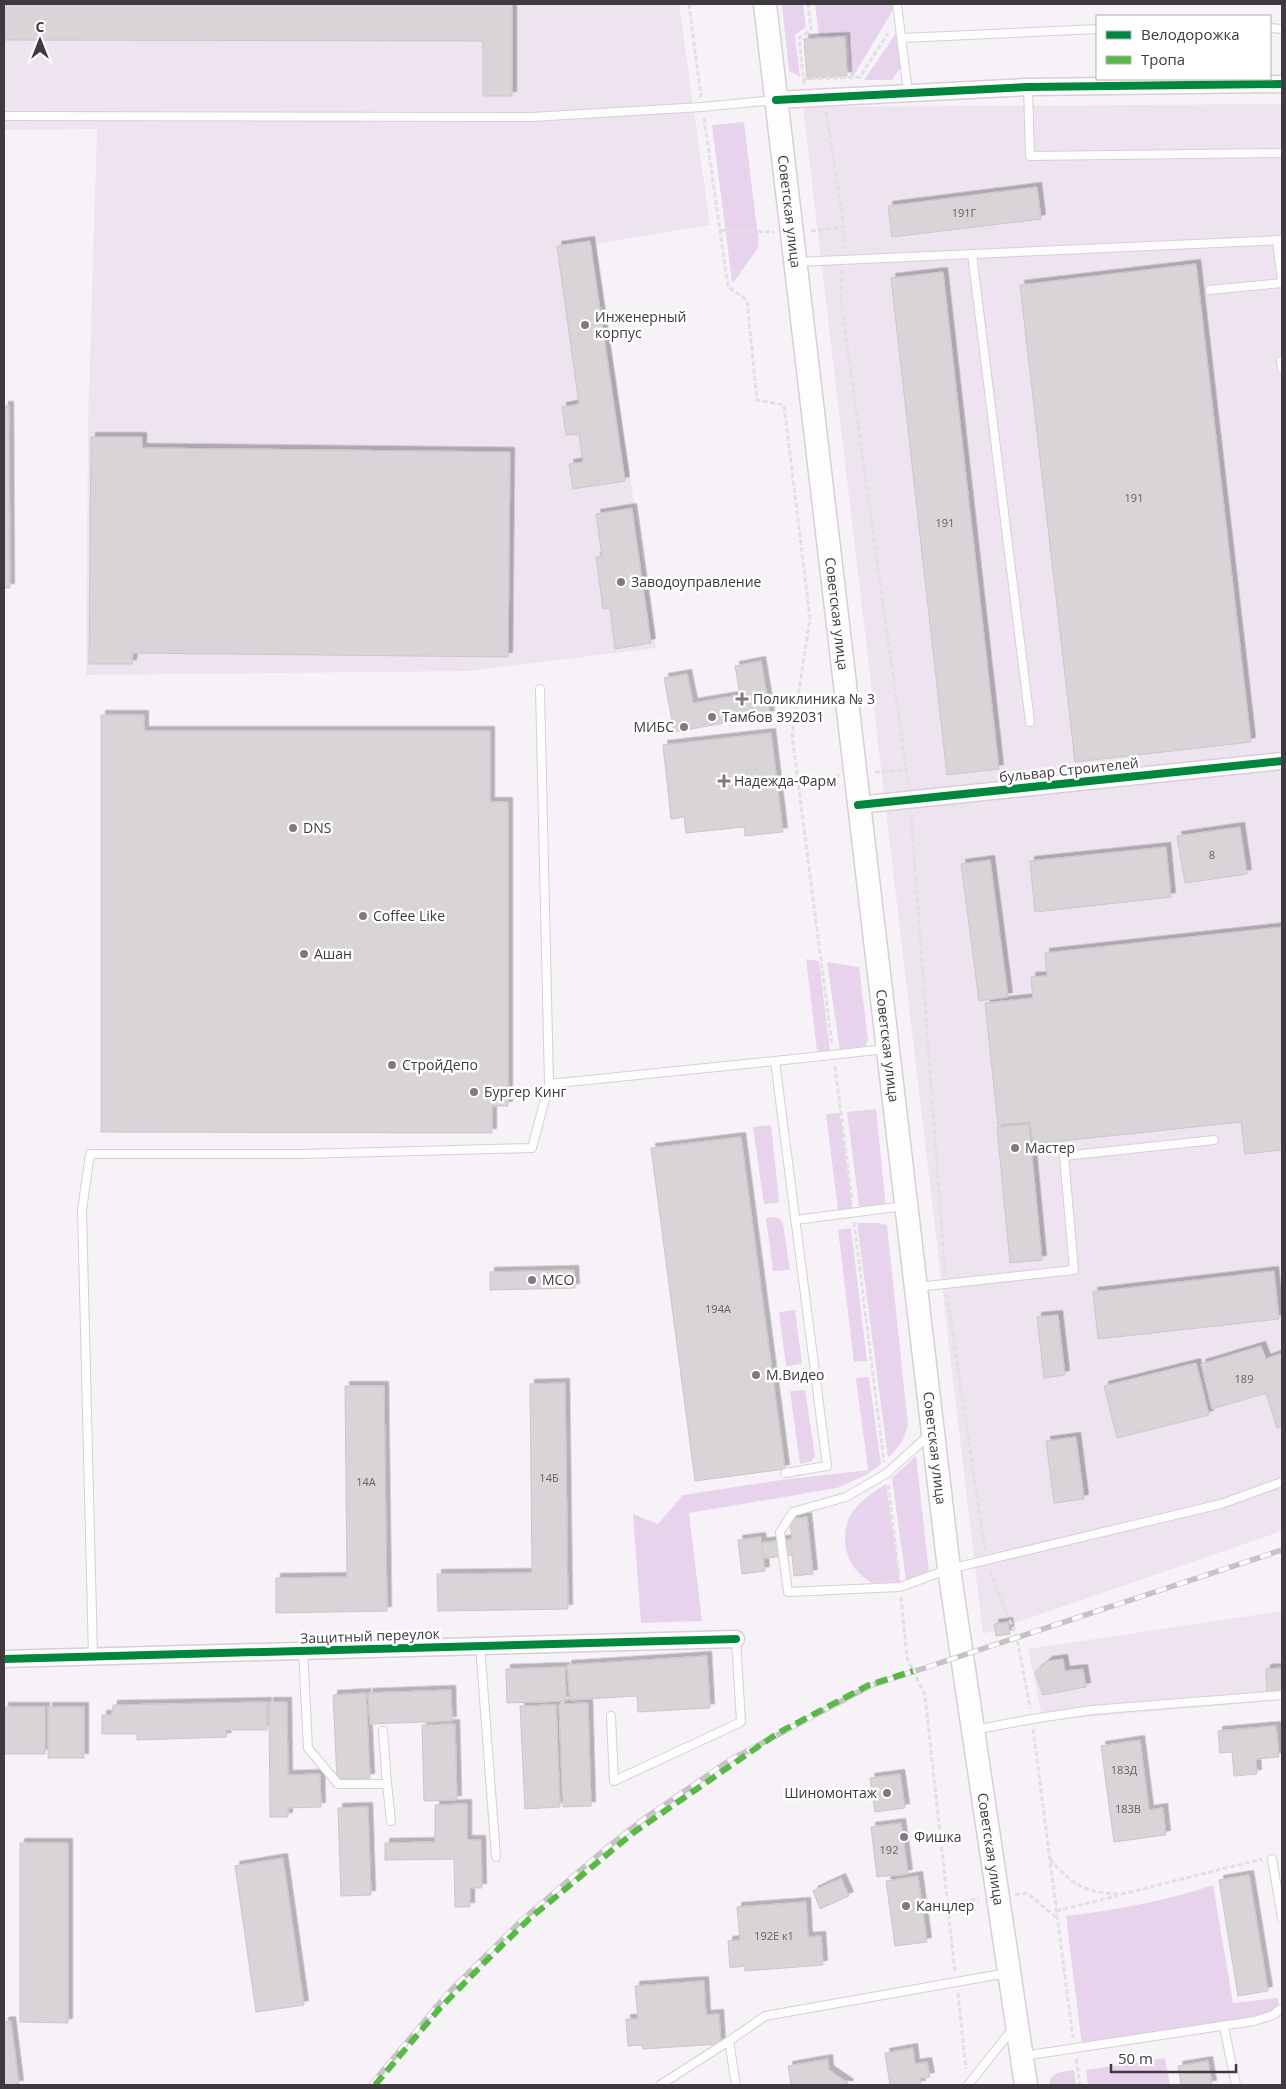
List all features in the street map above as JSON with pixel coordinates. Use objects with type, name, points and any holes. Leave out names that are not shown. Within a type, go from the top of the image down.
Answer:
[{"type":"main road","name":"Советская улица","points":[[765,4],[832,560],[886,1050],[949,1569],[1026,2085]]},
{"type":"street","points":[[776,100],[1028,87],[1282,84]]},
{"type":"street","name":"бульвар Строителей","points":[[858,805],[1282,761]]},
{"type":"street","name":"Защитный переулок","points":[[4,1659],[736,1639]]},
{"type":"lane","points":[[897,4],[908,93]]},
{"type":"lane","points":[[902,38],[1096,29]]},
{"type":"lane","points":[[1028,87],[1030,156],[1282,153]]},
{"type":"lane","points":[[4,116],[532,117],[776,100]]},
{"type":"lane","points":[[796,262],[1280,240],[1282,282],[1210,290]]},
{"type":"lane","points":[[972,254],[1030,722]]},
{"type":"lane","points":[[93,1656],[82,1210],[90,1154],[302,1154],[532,1148],[548,1084],[540,689]]},
{"type":"lane","points":[[548,1084],[886,1050]]},
{"type":"lane","points":[[774,1061],[827,1466],[785,1473]]},
{"type":"lane","points":[[914,1287],[1074,1270],[1064,1156],[1214,1140]]},
{"type":"lane","points":[[795,1220],[906,1206]]},
{"type":"lane","points":[[932,1431],[887,1473],[846,1497],[793,1512],[780,1532],[788,1592],[900,1586],[949,1569],[1221,1504],[1282,1482]]},
{"type":"lane","points":[[611,1716],[614,1781],[741,1722],[736,1639]]},
{"type":"lane","points":[[480,1645],[496,1857]]},
{"type":"lane","points":[[303,1650],[308,1748],[338,1784],[387,1784]]},
{"type":"lane","points":[[973,1730],[1092,1710],[1282,1695]]},
{"type":"lane","points":[[383,1731],[391,1821]]},
{"type":"lane","points":[[1272,1859],[1282,1918]]},
{"type":"lane","points":[[660,2085],[765,2016],[1009,1973]]},
{"type":"lane","points":[[1022,2056],[1224,2027],[1264,2019],[1282,2008]]},
{"type":"lane","points":[[968,2085],[1016,2023]]},
{"type":"lane","points":[[1224,2027],[1236,2085]]},
{"type":"lane","points":[[728,2041],[736,2085]]},
{"type":"path","points":[[689,4],[728,287],[747,300],[757,400],[784,405],[810,618],[792,736],[887,1473],[907,1658],[925,1695],[968,2085]]},
{"type":"path","points":[[808,4],[811,30],[799,38],[803,79],[860,77],[899,16]]},
{"type":"path","points":[[986,1560],[1017,1638],[1032,1719],[1080,2085]]},
{"type":"path","points":[[1049,1859],[1066,1878],[1087,1890],[1103,1894],[1122,1894]]},
{"type":"path","points":[[1056,1911],[1259,1859],[1272,1859]]},
{"type":"shaded area","points":[[4,4],[679,4],[710,225],[595,244],[656,648],[470,671],[86,675],[88,424],[97,129],[4,130]]},
{"type":"shaded area","points":[[782,4],[803,4],[806,27],[795,35],[800,77],[789,71]]},
{"type":"shaded area","points":[[815,4],[893,4],[893,10],[851,80],[848,35],[819,36]]},
{"type":"shaded area","points":[[897,32],[901,67],[892,80],[864,80]]},
{"type":"shaded area","points":[[1282,104],[1282,1531],[983,1634],[803,107]]},
{"type":"shaded area","points":[[744,122],[759,246],[734,282],[732,282],[712,125]]},
{"type":"shaded area","points":[[806,959],[819,961],[831,1058],[817,1050]]},
{"type":"shaded area","points":[[827,962],[859,967],[868,1040],[862,1051],[841,1058]]},
{"type":"shaded area","points":[[876,1109],[885,1199],[884,1207],[860,1213],[847,1112]]},
{"type":"shaded area","points":[[840,1113],[853,1214],[839,1217],[826,1114]]},
{"type":"shaded area","points":[[771,1125],[779,1201],[764,1204],[753,1127]]},
{"type":"shaded area","points":[[775,1217],[780,1219],[783,1224],[790,1270],[773,1271],[766,1218]]},
{"type":"shaded area","points":[[857,1223],[887,1225],[908,1425],[902,1442],[888,1458]]},
{"type":"shaded area","points":[[851,1228],[867,1361],[854,1362],[838,1230]]},
{"type":"shaded area","points":[[795,1310],[802,1364],[786,1366],[779,1312]]},
{"type":"shaded area","points":[[869,1377],[881,1464],[866,1475],[837,1488],[689,1513],[702,1621],[641,1623],[633,1514],[658,1524],[683,1495],[781,1480],[868,1470],[856,1378]]},
{"type":"shaded area","points":[[805,1390],[815,1456],[811,1462],[800,1464],[790,1391]]},
{"type":"shaded area","points":[[916,1456],[929,1572],[926,1576],[906,1581],[892,1478]]},
{"type":"shaded area","points":[[886,1484],[900,1582],[872,1583],[859,1574],[848,1557],[845,1533],[849,1518],[856,1507]]},
{"type":"shaded area","points":[[1282,1611],[1282,1700],[1043,1721],[1028,1649]]},
{"type":"shaded area","points":[[1213,1885],[1233,2003],[1278,1998],[1279,2014],[1082,2046],[1066,1916],[1141,1904]]},
{"type":"shaded area","points":[[1165,2058],[1170,2085],[1088,2085],[1086,2070]]},
{"type":"shaded area","points":[[1074,2070],[1076,2085],[1049,2085],[1050,2080],[1055,2075]]},
{"type":"building","points":[[4,4],[512,4],[512,96],[483,96],[483,41],[4,40]]},
{"type":"building","points":[[845,37],[847,76],[807,79],[804,39]]},
{"type":"building","points":[[1037,187],[1041,219],[892,237],[888,206]]},
{"type":"building","name":"Инженерный корпус","points":[[590,241],[625,481],[573,489],[569,464],[583,462],[579,434],[566,435],[562,407],[579,404],[557,246]]},
{"type":"building","points":[[1196,264],[1251,742],[1075,762],[1020,285]]},
{"type":"building","points":[[943,272],[999,769],[947,775],[891,278]]},
{"type":"building","points":[[4,406],[9,406],[10,588],[4,588]]},
{"type":"building","points":[[91,437],[142,437],[142,448],[510,452],[508,657],[133,653],[132,664],[89,664]]},
{"type":"building","name":"Заводоуправление","points":[[632,508],[651,643],[615,649],[610,608],[603,609],[596,557],[602,556],[596,514]]},
{"type":"building","name":"Поликлиника № 3","points":[[761,661],[770,715],[674,732],[664,678],[687,674],[693,703],[740,695],[735,666]]},
{"type":"building","name":"Ашан","points":[[101,715],[144,715],[144,731],[490,731],[490,802],[508,802],[508,1106],[492,1106],[492,1133],[101,1132]]},
{"type":"building","points":[[771,733],[783,832],[745,836],[744,827],[686,833],[684,817],[671,819],[663,745]]},
{"type":"building","points":[[1240,827],[1247,874],[1185,883],[1177,836]]},
{"type":"building","points":[[1166,847],[1171,897],[1035,912],[1030,861]]},
{"type":"building","points":[[990,860],[1008,997],[979,1001],[961,864]]},
{"type":"building","points":[[1282,927],[1282,1150],[1245,1154],[1241,1122],[1033,1144],[1030,1122],[998,1125],[985,1003],[1033,998],[1031,977],[1047,976],[1045,953]]},
{"type":"building","points":[[1029,1124],[1042,1260],[1010,1263],[997,1127]]},
{"type":"building","points":[[741,1137],[785,1469],[695,1481],[651,1148]]},
{"type":"building","name":"МСО","points":[[574,1270],[575,1288],[490,1290],[490,1272]]},
{"type":"building","points":[[1274,1271],[1279,1319],[1098,1339],[1093,1292]]},
{"type":"building","points":[[1058,1315],[1065,1375],[1044,1378],[1037,1317]]},
{"type":"building","points":[[1261,1346],[1266,1359],[1282,1353],[1282,1427],[1277,1428],[1266,1393],[1212,1409],[1201,1364]]},
{"type":"building","points":[[1196,1363],[1209,1415],[1117,1438],[1104,1386]]},
{"type":"building","points":[[565,1383],[568,1609],[438,1611],[437,1574],[532,1573],[530,1384]]},
{"type":"building","points":[[345,1386],[384,1386],[387,1611],[276,1613],[276,1578],[347,1577]]},
{"type":"building","points":[[1076,1437],[1084,1499],[1054,1503],[1046,1441]]},
{"type":"building","points":[[807,1517],[813,1574],[794,1576],[792,1555],[760,1559],[758,1543],[792,1539],[790,1519]]},
{"type":"building","points":[[761,1537],[765,1571],[742,1574],[738,1540]]},
{"type":"building","points":[[1008,1622],[1010,1634],[996,1636],[994,1624]]},
{"type":"building","points":[[707,1656],[710,1708],[638,1712],[637,1696],[570,1700],[567,1665]]},
{"type":"building","points":[[1063,1659],[1065,1671],[1083,1669],[1086,1687],[1043,1695],[1035,1672],[1048,1661]]},
{"type":"building","points":[[565,1667],[566,1701],[507,1703],[506,1669]]},
{"type":"building","points":[[1282,1668],[1282,1692],[1267,1693],[1266,1669]]},
{"type":"building","points":[[451,1690],[452,1721],[370,1724],[368,1693]]},
{"type":"building","points":[[366,1693],[370,1778],[337,1779],[333,1695]]},
{"type":"building","points":[[267,1702],[267,1730],[226,1730],[227,1737],[137,1740],[137,1734],[102,1734],[102,1715],[112,1715],[113,1705]]},
{"type":"building","points":[[269,1702],[287,1702],[288,1775],[320,1774],[321,1807],[288,1808],[288,1817],[270,1817]]},
{"type":"building","points":[[588,1703],[591,1806],[563,1807],[559,1704]]},
{"type":"building","points":[[556,1705],[560,1807],[525,1809],[520,1706]]},
{"type":"building","points":[[4,1707],[45,1707],[45,1754],[4,1754]]},
{"type":"building","points":[[48,1707],[84,1707],[84,1758],[48,1758]]},
{"type":"building","points":[[455,1724],[457,1800],[424,1801],[422,1725]]},
{"type":"building","points":[[1276,1726],[1279,1757],[1256,1759],[1257,1774],[1234,1776],[1232,1752],[1220,1753],[1218,1731]]},
{"type":"building","points":[[1140,1740],[1149,1810],[1163,1808],[1166,1835],[1114,1842],[1101,1746]]},
{"type":"building","name":"Шиномонтаж","points":[[900,1774],[905,1808],[875,1812],[870,1778]]},
{"type":"building","points":[[467,1804],[467,1840],[481,1840],[482,1888],[470,1888],[470,1907],[455,1907],[454,1859],[385,1860],[385,1843],[435,1842],[435,1805]]},
{"type":"building","points":[[368,1807],[371,1895],[341,1896],[338,1808]]},
{"type":"building","points":[[901,1823],[908,1874],[877,1877],[871,1827]]},
{"type":"building","points":[[20,1843],[68,1843],[68,2023],[20,2022]]},
{"type":"building","points":[[283,1858],[304,2005],[256,2012],[235,1866]]},
{"type":"building","points":[[1249,1875],[1268,1991],[1238,1996],[1219,1880]]},
{"type":"building","points":[[918,1876],[927,1942],[895,1946],[886,1881]]},
{"type":"building","points":[[841,1878],[849,1896],[820,1909],[813,1891]]},
{"type":"building","points":[[806,1902],[808,1937],[821,1936],[823,1965],[745,1971],[744,1966],[730,1968],[728,1941],[740,1940],[737,1907]]},
{"type":"building","points":[[704,1981],[706,2015],[719,2014],[721,2044],[643,2049],[642,2045],[628,2046],[626,2019],[638,2019],[635,1986]]},
{"type":"building","points":[[11,2021],[19,2085],[4,2085],[4,2022]]},
{"type":"building","points":[[913,2048],[915,2064],[927,2062],[930,2077],[920,2078],[921,2085],[890,2085],[885,2053]]},
{"type":"building","points":[[828,2059],[829,2070],[849,2085],[791,2085],[788,2066]]},
{"type":"building","points":[[1208,2061],[1212,2085],[1181,2085],[1178,2066]]},
{"type":"railway","points":[[371,2085],[448,1993],[521,1921],[604,1850],[645,1818],[730,1760],[870,1686],[1282,1550]]},
{"type":"marked path","points":[[375,2085],[440,2008],[486,1961],[529,1919],[633,1833],[778,1733],[869,1685],[913,1671]]},
{"type":"cycle path","points":[[776,100],[1028,87],[1282,84]]},
{"type":"cycle path","points":[[858,805],[1282,761]]},
{"type":"cycle path","points":[[4,1659],[736,1639]]},
{"type":"place","name":"Инженерный корпус","points":[[585,325]]},
{"type":"place","name":"Заводоуправление","points":[[621,582]]},
{"type":"place","name":"Поликлиника № 3","points":[[742,699]]},
{"type":"place","name":"Тамбов 392031","points":[[712,717]]},
{"type":"place","name":"МИБС","points":[[684,727]]},
{"type":"place","name":"Надежда-Фарм","points":[[724,781]]},
{"type":"place","name":"DNS","points":[[293,828]]},
{"type":"place","name":"Coffee Like","points":[[363,916]]},
{"type":"place","name":"Ашан","points":[[304,954]]},
{"type":"place","name":"СтройДепо","points":[[392,1065]]},
{"type":"place","name":"Бургер Кинг","points":[[474,1092]]},
{"type":"place","name":"Мастер","points":[[1015,1148]]},
{"type":"place","name":"МСО","points":[[532,1280]]},
{"type":"place","name":"М.Видео","points":[[756,1375]]},
{"type":"place","name":"Шиномонтаж","points":[[887,1793]]},
{"type":"place","name":"Фишка","points":[[904,1837]]},
{"type":"place","name":"Канцлер","points":[[906,1906]]}]
